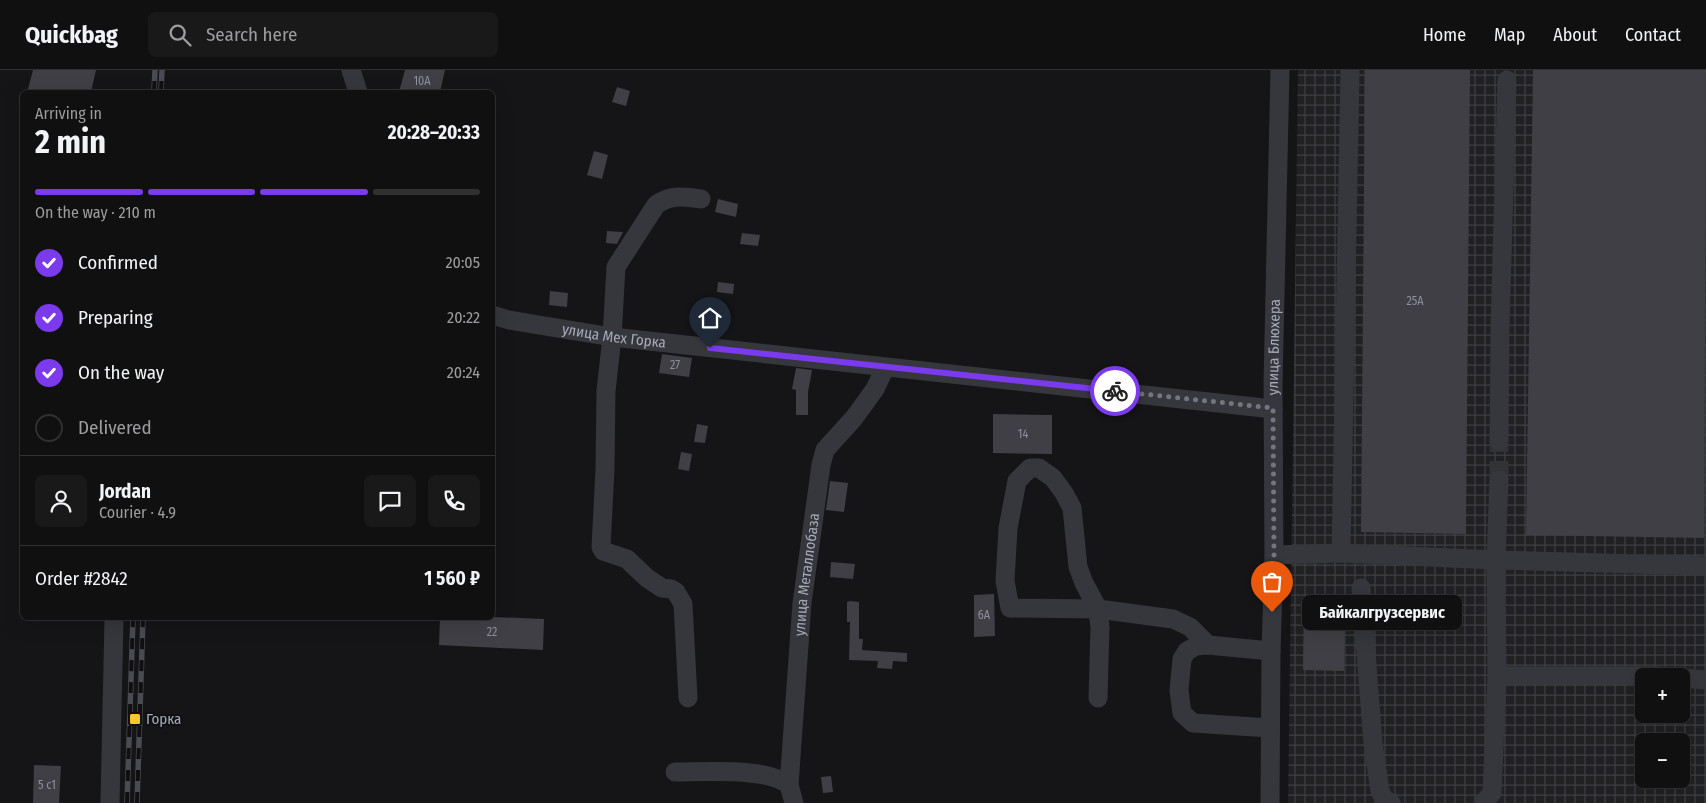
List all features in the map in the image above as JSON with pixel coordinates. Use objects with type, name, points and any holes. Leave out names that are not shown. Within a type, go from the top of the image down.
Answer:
[{"type":"street","points":[[351,70],[357,90]]},
{"type":"street","name":"улица Блюхера","points":[[1270,803],[1274,555],[1273,408],[1280,70]]},
{"type":"street","points":[[1341,553],[1350,70]]},
{"type":"street","points":[[1500,440],[1500,328],[1507,80]]},
{"type":"street","points":[[688,698],[683,604],[680,596],[671,589],[662,588],[647,578],[627,559],[603,551],[601,547],[605,488],[606,391],[612,337],[616,267],[656,205],[675,196],[701,199]]},
{"type":"street","name":"улица Мех Горка","points":[[495,316],[509,320],[612,337],[885,368],[1273,408]]},
{"type":"street","name":"улица Металлобаза","points":[[794,803],[789,785],[802,603],[820,465],[825,450],[854,418],[874,389],[885,368]]},
{"type":"street","points":[[1098,698],[1100,628],[1098,608],[1084,583],[1078,567],[1072,508],[1053,478],[1039,468],[1030,468],[1017,481],[1008,528],[1005,581],[1010,608],[1098,608],[1173,619],[1190,627],[1208,644]]},
{"type":"street","points":[[1483,803],[1492,793],[1497,676],[1496,560],[1499,480]]},
{"type":"street","points":[[1274,555],[1341,553],[1706,566]]},
{"type":"street","points":[[1361,588],[1373,743],[1380,792],[1384,799],[1391,803]]},
{"type":"street","points":[[110,803],[114,620]]},
{"type":"street","points":[[1270,728],[1193,723],[1182,712],[1179,690],[1182,659],[1187,651],[1196,646],[1208,644],[1271,651]]},
{"type":"street","points":[[1497,676],[1635,676]]},
{"type":"street","points":[[1690,679],[1706,680]]},
{"type":"street","points":[[675,772],[759,774],[782,779],[789,785]]},
{"type":"shaded area","points":[[1298,70],[1706,70],[1706,803],[1288,803]]},
{"type":"building","points":[[33,70],[96,70],[91,90],[28,89]]},
{"type":"building","points":[[405,70],[445,70],[440,90],[400,90]]},
{"type":"building","points":[[1365,70],[1470,70],[1466,534],[1361,532]]},
{"type":"building","points":[[1533,70],[1706,70],[1704,538],[1526,535]]},
{"type":"building","points":[[617,87],[630,91],[626,106],[612,102]]},
{"type":"building","points":[[594,151],[608,155],[602,179],[587,175]]},
{"type":"building","points":[[718,199],[738,204],[736,217],[715,212]]},
{"type":"building","points":[[607,231],[623,232],[617,244],[606,243]]},
{"type":"building","points":[[742,233],[760,235],[758,246],[740,244]]},
{"type":"building","points":[[718,282],[734,284],[733,294],[717,292]]},
{"type":"building","points":[[550,291],[568,293],[567,307],[549,305]]},
{"type":"building","points":[[662,354],[692,358],[689,377],[659,373]]},
{"type":"building","points":[[796,368],[812,370],[808,392],[808,415],[796,415],[796,390],[792,389]]},
{"type":"building","points":[[993,414],[1052,415],[1052,454],[993,453]]},
{"type":"building","points":[[697,424],[708,426],[705,443],[694,442]]},
{"type":"building","points":[[681,452],[692,454],[689,471],[678,469]]},
{"type":"building","points":[[830,481],[848,483],[844,512],[826,510]]},
{"type":"building","points":[[831,562],[855,564],[853,579],[830,577]]},
{"type":"building","points":[[994,594],[995,636],[974,637],[974,595]]},
{"type":"building","points":[[1304,595],[1345,595],[1344,671],[1303,670]]},
{"type":"building","points":[[847,602],[859,602],[859,639],[863,639],[862,650],[907,653],[907,662],[893,661],[892,669],[877,668],[878,661],[849,660],[850,622],[847,622]]},
{"type":"building","points":[[495,617],[544,619],[543,650],[439,645],[440,620],[495,620]]},
{"type":"building","points":[[34,765],[61,766],[59,803],[33,803]]},
{"type":"building","points":[[831,776],[833,792],[823,793],[821,777]]},
{"type":"tunnel","points":[[1499,441],[1499,480]]},
{"type":"railway","points":[[154,90],[155,70]]},
{"type":"railway","points":[[161,90],[162,70]]},
{"type":"railway","points":[[127,803],[133,620]]},
{"type":"railway","points":[[137,803],[143,620]]},
{"type":"way so far","points":[[1115,391],[1273,408],[1274,555],[1272,612]]},
{"type":"place","name":"Байкалгрузсервис","points":[[1272,612]]},
{"type":"place","name":"Горка","points":[[135,719]]},
{"type":"route","points":[[710,348],[1115,391]]}]
